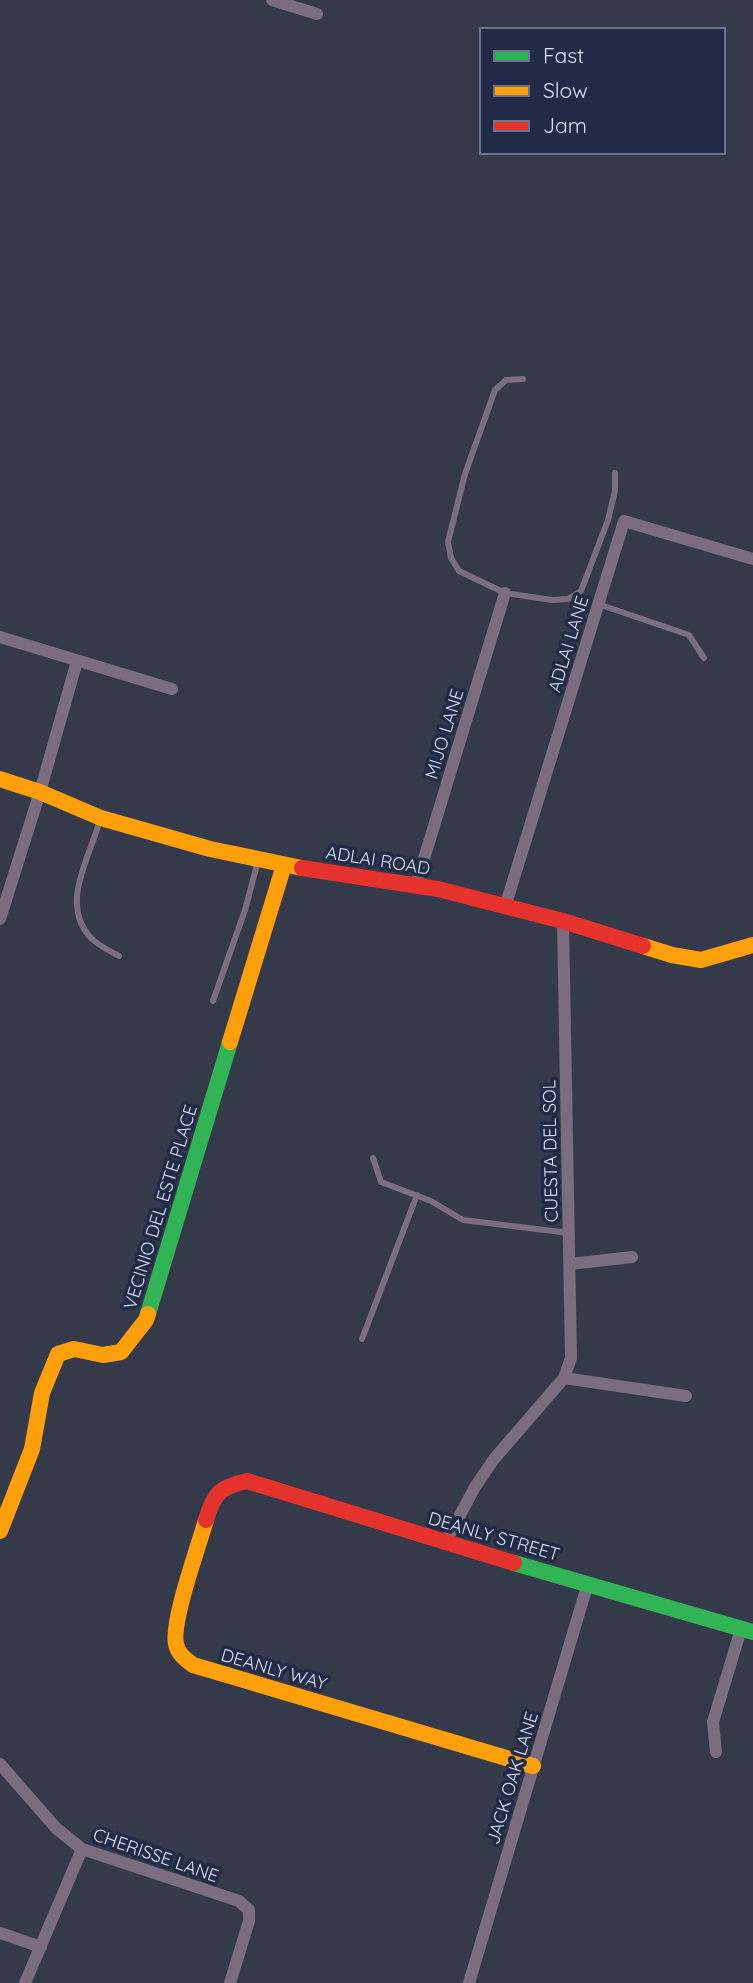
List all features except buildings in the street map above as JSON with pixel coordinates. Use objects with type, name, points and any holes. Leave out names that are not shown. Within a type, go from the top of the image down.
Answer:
[{"type":"street","points":[[272,0],[317,14]]},
{"type":"street","name":"ADLAI LANE","points":[[505,907],[624,521],[753,559]]},
{"type":"street","name":"MIJO LANE","points":[[416,885],[505,593]]},
{"type":"street","points":[[0,637],[172,689]]},
{"type":"street","points":[[0,919],[77,661]]},
{"type":"street","name":"ADLAI ROAD","points":[[0,779],[40,792],[101,818],[209,849],[284,865],[416,885],[563,921],[672,955],[701,960],[753,945]]},
{"type":"street","name":"VECINIO DEL ESTE PLACE","points":[[0,1531],[32,1449],[41,1393],[58,1354],[74,1349],[103,1355],[121,1352],[146,1320],[284,865]]},
{"type":"street","name":"CUESTA DEL SOL","points":[[445,1543],[475,1487],[494,1459],[564,1378],[571,1358],[563,921]]},
{"type":"street","points":[[570,1264],[632,1257]]},
{"type":"street","points":[[564,1378],[686,1396]]},
{"type":"street","name":"DEANLY STREET","points":[[225,1486],[247,1481],[445,1543],[747,1631]]},
{"type":"street","name":"DEANLY WAY","points":[[225,1486],[211,1502],[175,1629],[175,1643],[182,1658],[193,1665],[533,1766]]},
{"type":"street","name":"JACK OAK LANE","points":[[469,1983],[588,1583]]},
{"type":"street","points":[[716,1752],[713,1722],[747,1631]]},
{"type":"street","name":"CHERISSE LANE","points":[[0,1764],[56,1828],[82,1849],[239,1901],[249,1910],[249,1921],[230,1983]]},
{"type":"street","points":[[25,1983],[82,1849]]},
{"type":"street","points":[[0,1933],[41,1947]]},
{"type":"lane","points":[[523,379],[506,380],[491,396],[465,474],[448,542],[451,558],[459,570],[505,593],[560,600],[568,599],[581,591],[608,520],[615,491],[615,473]]},
{"type":"lane","points":[[598,604],[689,635],[704,659]]},
{"type":"lane","points":[[101,818],[80,877],[76,907],[91,938],[119,956]]},
{"type":"lane","points":[[214,1001],[259,860]]},
{"type":"lane","points":[[373,1158],[381,1182],[431,1201],[463,1220],[569,1233]]},
{"type":"lane","points":[[362,1339],[417,1195]]},
{"type":"traffic: fast","points":[[148,1314],[230,1042]]},
{"type":"traffic: fast","points":[[514,1563],[753,1632]]},
{"type":"traffic: slow","points":[[0,779],[40,792],[101,818],[210,849],[302,868]]},
{"type":"traffic: slow","points":[[230,1042],[284,865]]},
{"type":"traffic: slow","points":[[643,946],[701,960],[753,945]]},
{"type":"traffic: slow","points":[[0,1531],[32,1449],[42,1393],[58,1354],[74,1349],[103,1355],[121,1352],[148,1314]]},
{"type":"traffic: slow","points":[[206,1520],[181,1602],[176,1633],[178,1651],[190,1663],[533,1766]]},
{"type":"traffic: jam","points":[[302,868],[438,889],[563,921],[643,946]]},
{"type":"traffic: jam","points":[[206,1520],[219,1493],[230,1486],[247,1481],[514,1563]]}]
